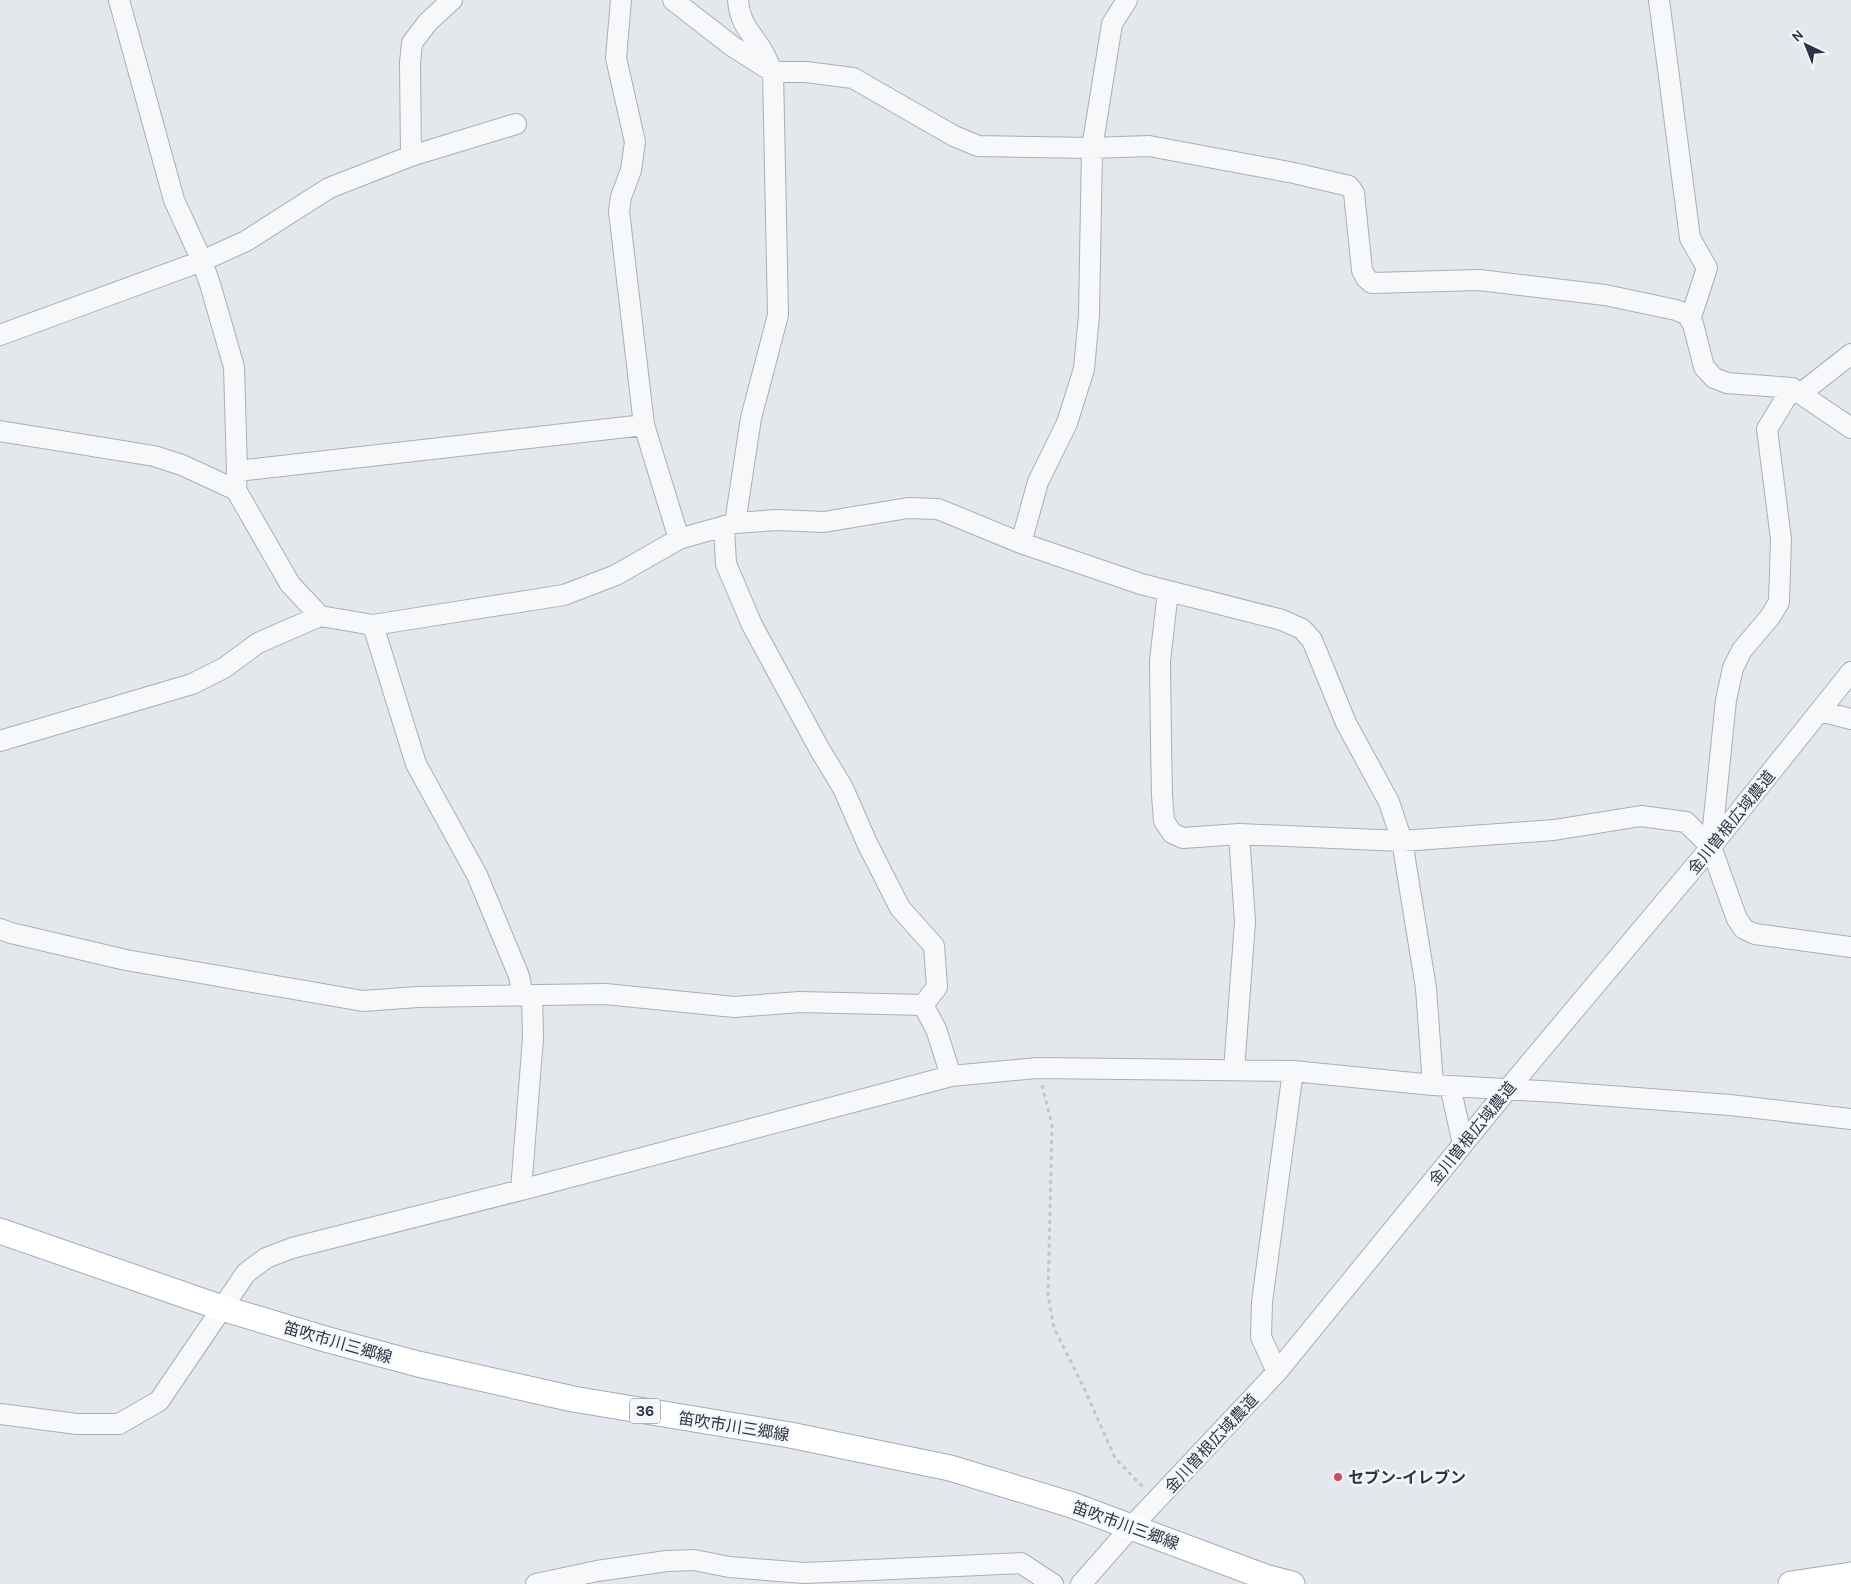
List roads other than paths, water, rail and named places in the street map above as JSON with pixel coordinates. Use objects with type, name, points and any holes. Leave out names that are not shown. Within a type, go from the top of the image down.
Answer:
[{"type":"main road","name":"笛吹市川三郷線","points":[[0,1231],[222,1308],[325,1339],[409,1361],[573,1399],[790,1434],[950,1468],[1132,1526],[1265,1577],[1292,1584]]},
{"type":"main road","points":[[1791,1584],[1851,1575]]},
{"type":"street","points":[[119,0],[174,200],[202,261],[234,368],[236,481],[290,584],[320,616]]},
{"type":"street","points":[[411,156],[410,63],[412,44],[428,22],[452,0]]},
{"type":"street","points":[[621,0],[616,58],[635,142],[631,170],[621,197],[619,211],[644,425],[679,540]]},
{"type":"street","points":[[673,0],[732,46],[773,72],[806,72],[853,78],[954,136],[978,146],[1092,148],[1149,146],[1294,173],[1348,186],[1354,193],[1362,270],[1366,278],[1372,283],[1488,281],[1605,295],[1676,310],[1686,314],[1693,324],[1704,367],[1714,378],[1727,383],[1796,391],[1851,428]]},
{"type":"street","points":[[738,0],[738,9],[744,27],[761,49],[773,72],[778,315],[750,418],[730,524],[726,564],[752,625],[820,750],[843,788],[900,908],[934,946],[937,988],[923,1005]]},
{"type":"street","points":[[1021,543],[1038,482],[1067,423],[1084,369],[1090,315],[1092,148],[1112,24],[1126,0]]},
{"type":"street","points":[[1659,0],[1690,238],[1707,268],[1690,320]]},
{"type":"street","points":[[0,335],[202,261],[246,241],[330,188],[411,156],[516,124]]},
{"type":"street","points":[[1711,847],[1726,700],[1733,668],[1742,650],[1770,617],[1779,602],[1782,539],[1767,429],[1796,391],[1851,354]]},
{"type":"street","points":[[0,431],[154,456],[236,481],[644,425]]},
{"type":"street","points":[[0,741],[192,684],[224,668],[258,643],[320,616],[373,625],[564,595],[616,575],[679,540],[730,524],[777,520],[824,522],[908,508],[938,509],[1021,543],[1141,584],[1282,620],[1302,629],[1312,640],[1346,722],[1389,802],[1402,841],[1442,1085],[1463,1144]]},
{"type":"street","points":[[1168,591],[1160,661],[1162,795],[1164,822],[1172,833],[1183,838],[1239,834],[1402,841],[1554,830],[1641,816],[1686,822],[1711,847],[1737,918],[1744,929],[1755,934],[1851,947]]},
{"type":"street","points":[[373,625],[416,764],[477,875],[528,996],[533,1038],[521,1190]]},
{"type":"street","name":"金川曽根広域農道","points":[[1081,1584],[1132,1526],[1277,1372],[1508,1089],[1711,847],[1851,672]]},
{"type":"street","points":[[1820,711],[1851,719]]},
{"type":"street","points":[[1234,1070],[1245,922],[1239,834]]},
{"type":"street","points":[[0,928],[11,933],[126,960],[363,1001],[418,997],[605,994],[734,1007],[800,1002],[923,1005]]},
{"type":"street","points":[[923,1005],[936,1029],[951,1076]]},
{"type":"street","points":[[0,1414],[77,1424],[119,1424],[159,1401],[246,1273],[266,1258],[292,1248],[521,1190],[951,1076],[1037,1068],[1293,1071],[1442,1085],[1730,1105],[1851,1119]]},
{"type":"street","points":[[1277,1372],[1261,1337],[1262,1302],[1293,1071]]},
{"type":"street","points":[[536,1584],[597,1571],[667,1561],[694,1560],[729,1567],[805,1572],[1021,1563],[1053,1584]]},
{"type":"place","name":"セブン-イレブン","points":[[1338,1477]]}]
